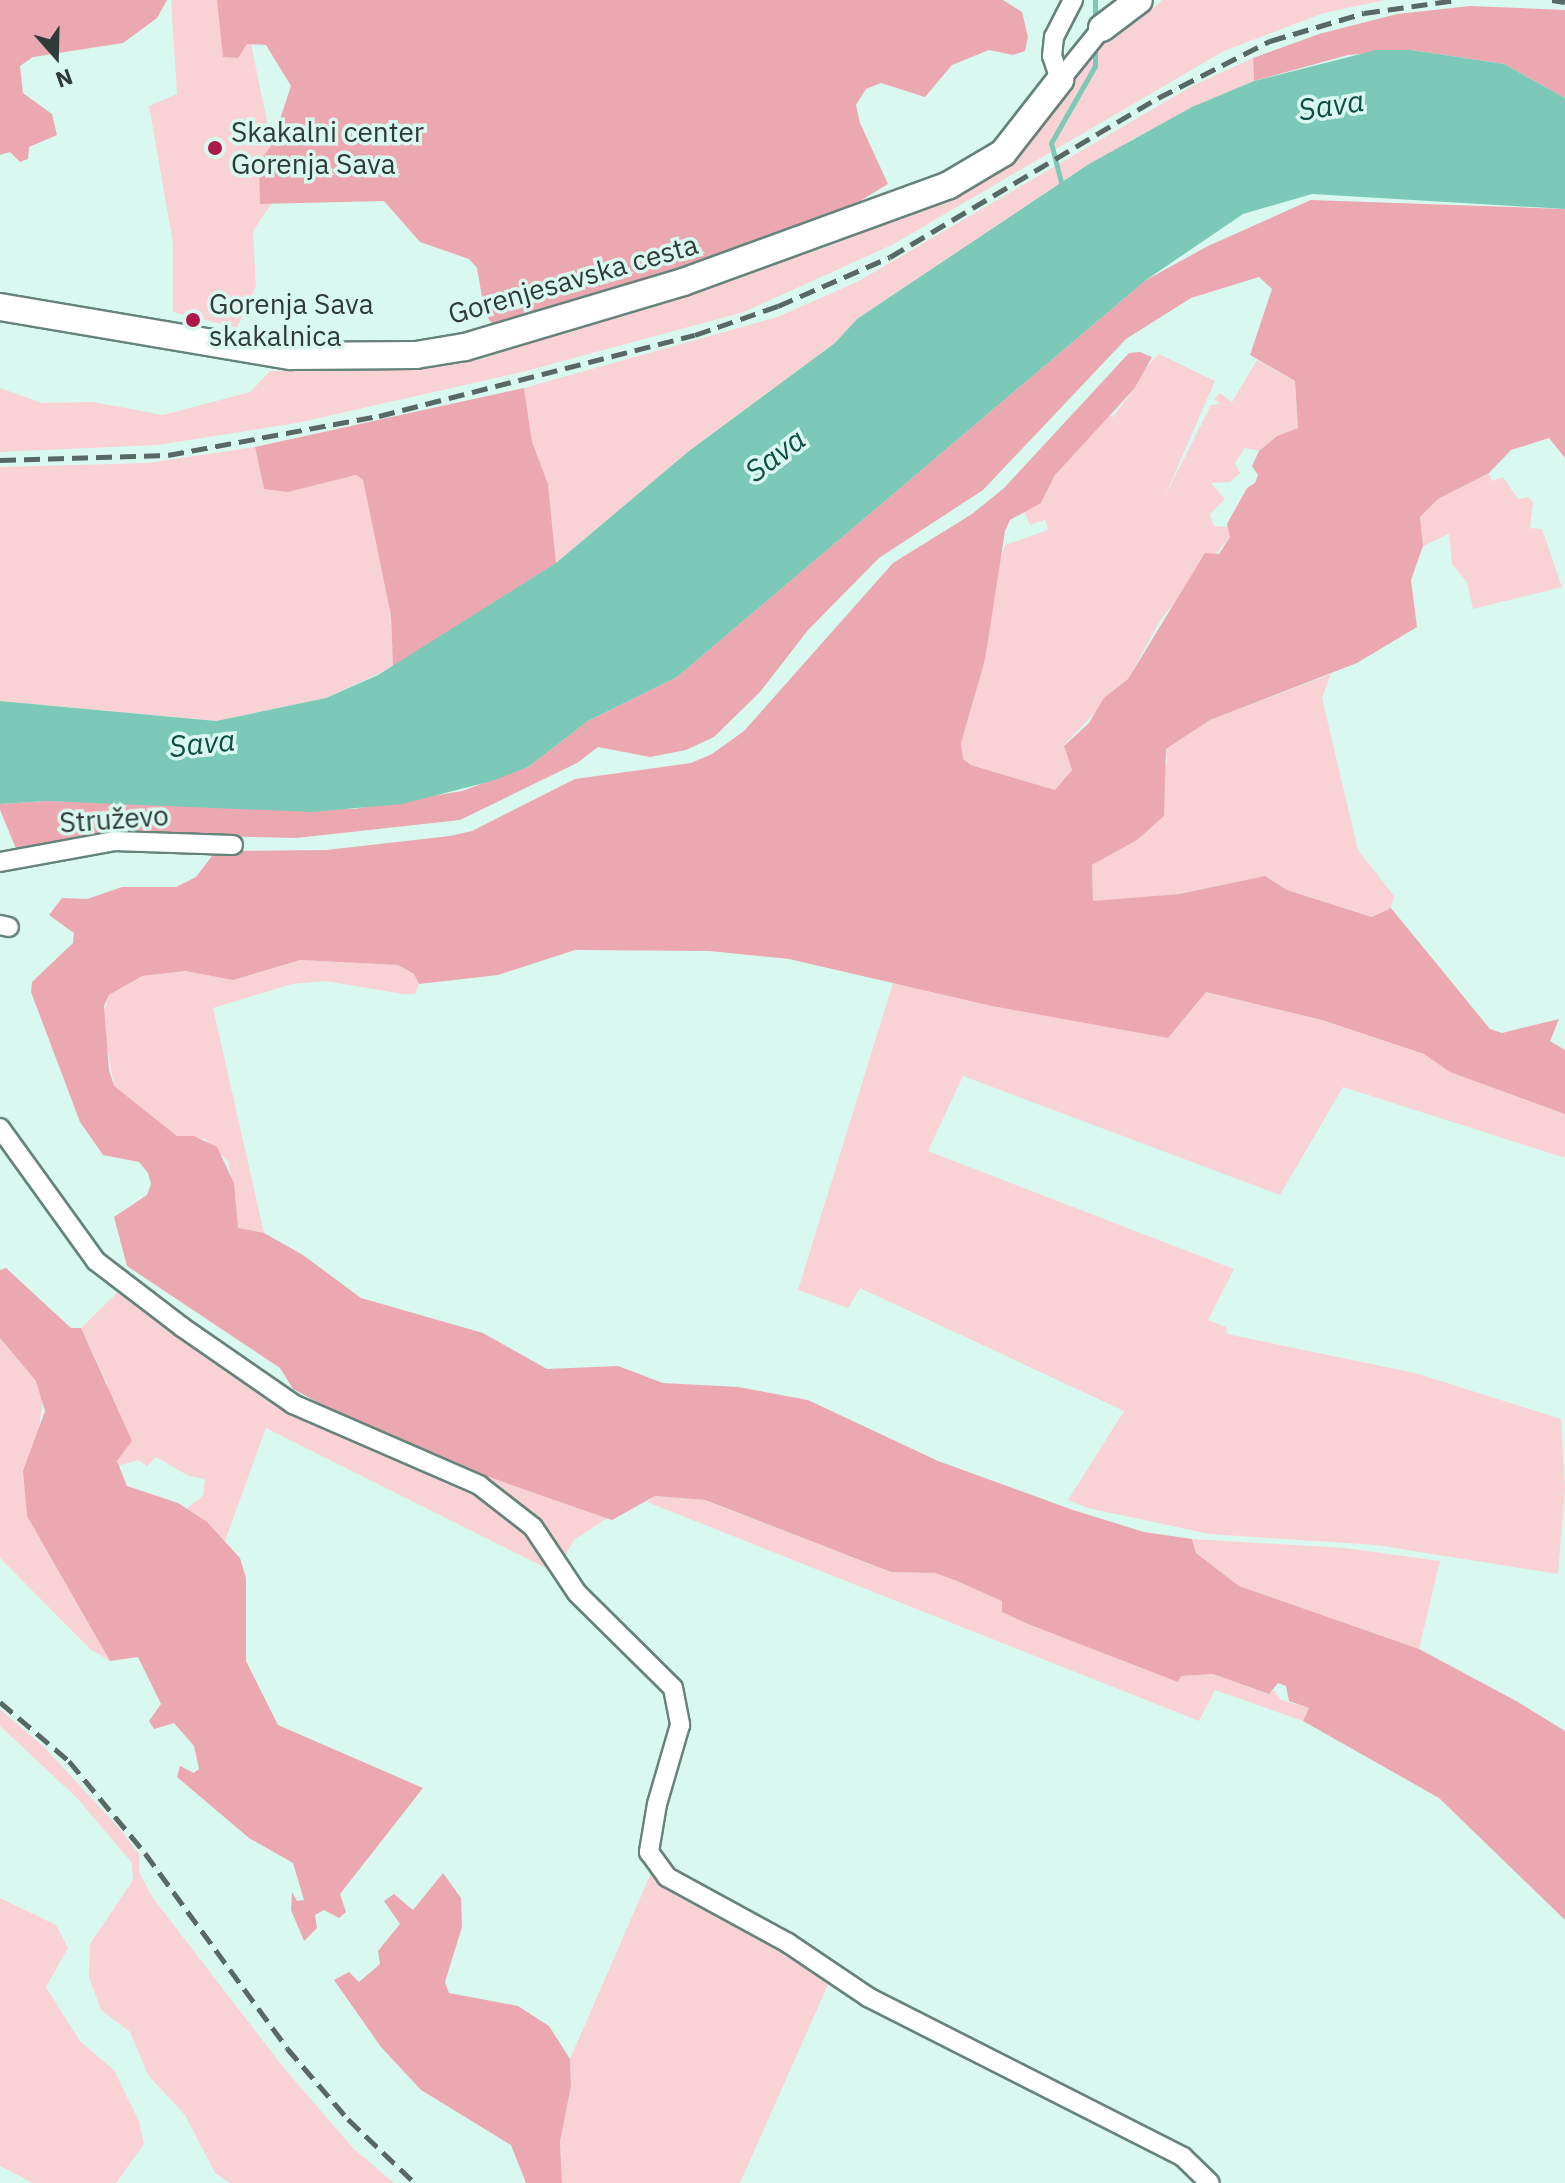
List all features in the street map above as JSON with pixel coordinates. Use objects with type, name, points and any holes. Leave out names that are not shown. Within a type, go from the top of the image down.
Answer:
[{"type":"street","points":[[1060,80],[1052,56],[1054,37],[1073,0]]},
{"type":"street","points":[[1060,80],[1095,34],[1139,0]]},
{"type":"street","name":"Gorenjesavska cesta","points":[[0,307],[291,356],[416,355],[465,347],[683,282],[949,185],[1003,153],[1060,80]]},
{"type":"street","name":"Struževo","points":[[0,862],[114,841],[233,845]]},
{"type":"street","points":[[0,1128],[96,1261],[293,1404],[479,1485],[533,1527],[577,1593],[673,1688],[680,1725],[657,1804],[649,1852],[667,1877],[788,1943],[868,1997],[1183,2157],[1210,2183]]},
{"type":"shaded area","points":[[0,0],[167,0],[157,18],[123,43],[33,57],[20,66],[23,93],[52,114],[57,135],[29,147],[28,159],[20,162],[10,152],[0,155]]},
{"type":"shaded area","name":"Skakalni center Gorenja Sava","points":[[171,0],[242,0],[281,189],[253,231],[256,286],[237,328],[173,312],[173,243],[149,106],[177,94]]},
{"type":"shaded area","points":[[217,0],[1003,0],[1022,12],[1028,37],[1025,51],[1013,55],[989,50],[952,65],[925,97],[881,83],[866,89],[856,105],[860,123],[888,184],[850,207],[770,243],[496,329],[485,314],[477,268],[469,259],[420,242],[384,201],[260,204],[259,162],[271,146],[291,86],[266,45],[247,44],[238,58],[223,57]]},
{"type":"shaded area","points":[[1163,0],[1385,0],[1324,13],[1224,51],[892,245],[744,312],[526,371],[297,423],[157,445],[0,452],[0,388],[42,403],[93,402],[163,415],[250,392],[270,371],[404,370],[483,358],[829,246],[979,183],[1005,166],[1104,41],[1109,43]]},
{"type":"shaded area","points":[[1470,6],[1565,10],[1565,98],[1504,64],[1411,50],[1348,55],[1254,81],[1253,58],[1319,34],[1397,14]]},
{"type":"shaded area","points":[[1253,58],[1254,81],[1131,140],[857,319],[835,343],[689,451],[556,563],[548,484],[532,442],[524,388],[777,317],[857,282],[1192,86]]},
{"type":"shaded area","points":[[1311,200],[1565,209],[1565,458],[1549,438],[1511,450],[1489,473],[1438,499],[1420,517],[1423,546],[1411,580],[1417,627],[1357,663],[1210,720],[1166,749],[1164,816],[1137,840],[1092,865],[1093,901],[1179,894],[1265,876],[1287,890],[1372,917],[1391,908],[1490,1029],[1502,1033],[1559,1019],[1550,1041],[1565,1050],[1565,1114],[1450,1072],[1424,1054],[1322,1020],[1206,992],[1168,1038],[992,1006],[789,959],[709,951],[575,950],[498,975],[419,984],[414,974],[398,965],[300,960],[233,980],[185,971],[142,976],[109,995],[104,1006],[109,1070],[114,1086],[177,1136],[194,1136],[217,1147],[234,1183],[238,1228],[264,1233],[303,1255],[361,1298],[483,1333],[547,1369],[618,1366],[663,1383],[738,1387],[808,1400],[938,1461],[1073,1510],[1144,1532],[1192,1539],[1196,1553],[1239,1586],[1419,1649],[1518,1702],[1565,1731],[1565,1920],[1439,1798],[1303,1721],[1309,1708],[1289,1701],[1286,1686],[1278,1683],[1269,1694],[1213,1674],[1181,1676],[1178,1682],[1028,1624],[1002,1612],[1002,1601],[957,1581],[935,1573],[891,1572],[705,1500],[655,1496],[612,1520],[489,1477],[484,1483],[338,1420],[336,1412],[293,1389],[280,1368],[127,1266],[114,1217],[147,1195],[151,1184],[148,1173],[139,1162],[103,1155],[80,1122],[31,992],[32,982],[73,943],[74,933],[49,915],[62,898],[87,899],[122,887],[176,887],[196,877],[212,856],[229,851],[326,850],[450,836],[472,831],[575,779],[691,763],[712,754],[744,731],[893,563],[972,514],[1004,488],[1129,353],[1140,352],[1152,357],[1134,389],[1055,475],[1041,503],[1010,520],[1005,531],[985,660],[961,743],[963,759],[971,765],[1055,790],[1072,770],[1064,746],[1089,723],[1104,698],[1128,679],[1205,553],[1219,554],[1230,537],[1227,524],[1247,488],[1255,483],[1258,475],[1252,466],[1259,451],[1277,436],[1298,428],[1295,381],[1250,355],[1272,289],[1259,277],[1191,298],[1126,339],[983,490],[879,558],[808,630],[760,692],[714,737],[686,750],[650,757],[598,747],[577,763],[460,820],[296,838],[205,836],[17,851],[0,810],[0,804],[46,801],[354,809],[462,791],[528,767],[588,721],[677,677],[1146,280],[1208,246]]},
{"type":"shaded area","points":[[1159,354],[1215,381],[1164,498],[1211,405],[1220,404],[1214,399],[1220,393],[1232,402],[1257,360],[1295,381],[1298,428],[1277,436],[1259,451],[1245,448],[1235,463],[1240,473],[1230,482],[1211,483],[1225,499],[1210,514],[1214,526],[1228,527],[1230,537],[1161,619],[1128,679],[1064,745],[1072,770],[1055,790],[971,765],[963,759],[961,743],[985,660],[995,576],[1005,545],[1048,530],[1045,520],[1030,525],[1023,510],[1041,503],[1055,475],[1106,414],[1113,417],[1134,389],[1137,377]]},
{"type":"shaded area","points":[[524,388],[532,442],[548,484],[556,563],[393,667],[391,616],[363,480],[356,475],[288,492],[264,489],[255,447]]},
{"type":"shaded area","points":[[255,447],[264,489],[288,492],[356,475],[363,480],[391,616],[393,667],[326,698],[216,721],[0,701],[0,467],[147,463]]},
{"type":"shaded area","points":[[1489,473],[1492,481],[1503,477],[1518,499],[1528,497],[1533,502],[1530,528],[1542,529],[1562,587],[1473,609],[1467,582],[1452,564],[1449,534],[1423,546],[1420,517],[1438,499]]},
{"type":"shaded area","points":[[1331,674],[1322,698],[1358,850],[1394,896],[1391,908],[1373,917],[1287,890],[1265,876],[1179,894],[1093,902],[1092,865],[1137,840],[1167,762],[1166,749],[1210,720]]},
{"type":"shaded area","points":[[300,960],[398,965],[414,974],[419,984],[415,994],[403,994],[325,981],[292,984],[213,1008],[264,1233],[257,1233],[238,1228],[235,1221],[236,1198],[228,1161],[205,1139],[177,1136],[114,1087],[102,1016],[109,995],[142,976],[185,971],[233,980]]},
{"type":"shaded area","points":[[893,983],[1168,1038],[1205,992],[1322,1020],[1424,1054],[1565,1114],[1565,1158],[1343,1087],[1280,1195],[963,1076],[928,1151],[1234,1269],[1208,1320],[1226,1327],[1227,1334],[1415,1373],[1561,1419],[1565,1490],[1558,1574],[1376,1545],[1209,1534],[1088,1508],[1068,1500],[1124,1411],[860,1288],[848,1308],[798,1290]]},
{"type":"shaded area","points":[[6,1268],[71,1328],[81,1328],[132,1441],[117,1461],[127,1486],[178,1503],[207,1522],[240,1558],[246,1578],[246,1661],[278,1725],[423,1788],[340,1894],[346,1912],[339,1918],[324,1910],[315,1915],[317,1928],[304,1941],[291,1910],[292,1892],[297,1901],[304,1900],[293,1863],[249,1838],[177,1777],[180,1766],[194,1773],[199,1769],[194,1746],[174,1723],[154,1729],[149,1721],[161,1704],[138,1657],[110,1661],[27,1516],[23,1471],[45,1411],[36,1381],[0,1338],[0,1270]]},
{"type":"shaded area","points":[[121,1289],[237,1375],[473,1489],[522,1525],[554,1572],[266,1428],[225,1541],[185,1510],[203,1496],[205,1479],[189,1476],[156,1457],[147,1466],[138,1460],[118,1466],[107,1384],[81,1328]]},
{"type":"shaded area","points":[[0,1338],[36,1381],[43,1399],[27,1516],[110,1661],[90,1649],[0,1558]]},
{"type":"shaded area","points":[[489,1477],[609,1517],[574,1540],[562,1561],[484,1483]]},
{"type":"shaded area","points":[[655,1496],[704,1500],[891,1572],[935,1573],[1003,1601],[1002,1612],[1028,1624],[1178,1681],[1180,1676],[1213,1674],[1268,1694],[1274,1690],[1281,1700],[1309,1708],[1303,1721],[1215,1690],[1199,1721],[647,1502]]},
{"type":"shaded area","points":[[1192,1539],[1345,1548],[1440,1561],[1419,1649],[1239,1586],[1196,1553]]},
{"type":"shaded area","points":[[0,1709],[46,1749],[120,1829],[139,1854],[139,1872],[153,1898],[284,2068],[353,2148],[394,2183],[230,2183],[215,2173],[185,2115],[148,2075],[130,2032],[101,2010],[89,1977],[90,1944],[133,1880],[132,1863],[77,1798],[0,1726]]},
{"type":"shaded area","points":[[443,1873],[461,1898],[462,1927],[445,1982],[449,1993],[518,2006],[549,2026],[570,2059],[571,2086],[560,2142],[562,2183],[526,2183],[511,2145],[421,2090],[381,2047],[334,1980],[349,1972],[359,1982],[380,1964],[378,1951],[400,1924],[384,1901],[394,1894],[413,1910]]},
{"type":"shaded area","points":[[651,1873],[785,1947],[783,1955],[789,1958],[794,1952],[831,1978],[740,2183],[562,2183],[560,2142],[571,2086],[570,2059]]},
{"type":"shaded area","points":[[0,1898],[56,1925],[68,1948],[46,1987],[80,2041],[114,2070],[139,2121],[144,2144],[116,2183],[33,2183],[0,2166]]},
{"type":"water","name":"Sava","points":[[1376,50],[1411,50],[1504,64],[1565,98],[1565,209],[1312,194],[1243,214],[1146,280],[677,677],[588,721],[528,767],[492,781],[402,804],[312,812],[46,801],[0,804],[0,701],[216,721],[326,698],[378,675],[556,563],[689,451],[835,343],[857,319],[1089,164],[1192,107],[1254,81]]},
{"type":"waterway","points":[[1095,0],[1095,23]]},
{"type":"waterway","points":[[1062,186],[1051,143],[1095,66],[1095,45]]},
{"type":"railway","points":[[0,460],[168,455],[379,416],[695,335],[778,306],[890,257],[1158,98],[1270,41],[1364,13],[1456,0]]},
{"type":"railway","points":[[1552,0],[1565,2]]},
{"type":"railway","points":[[0,1702],[69,1761],[145,1853],[287,2048],[348,2119],[415,2183]]},
{"type":"place","name":"Skakalni center Gorenja Sava","points":[[215,148]]},
{"type":"place","name":"Gorenja Sava skakalnica","points":[[193,320]]}]
